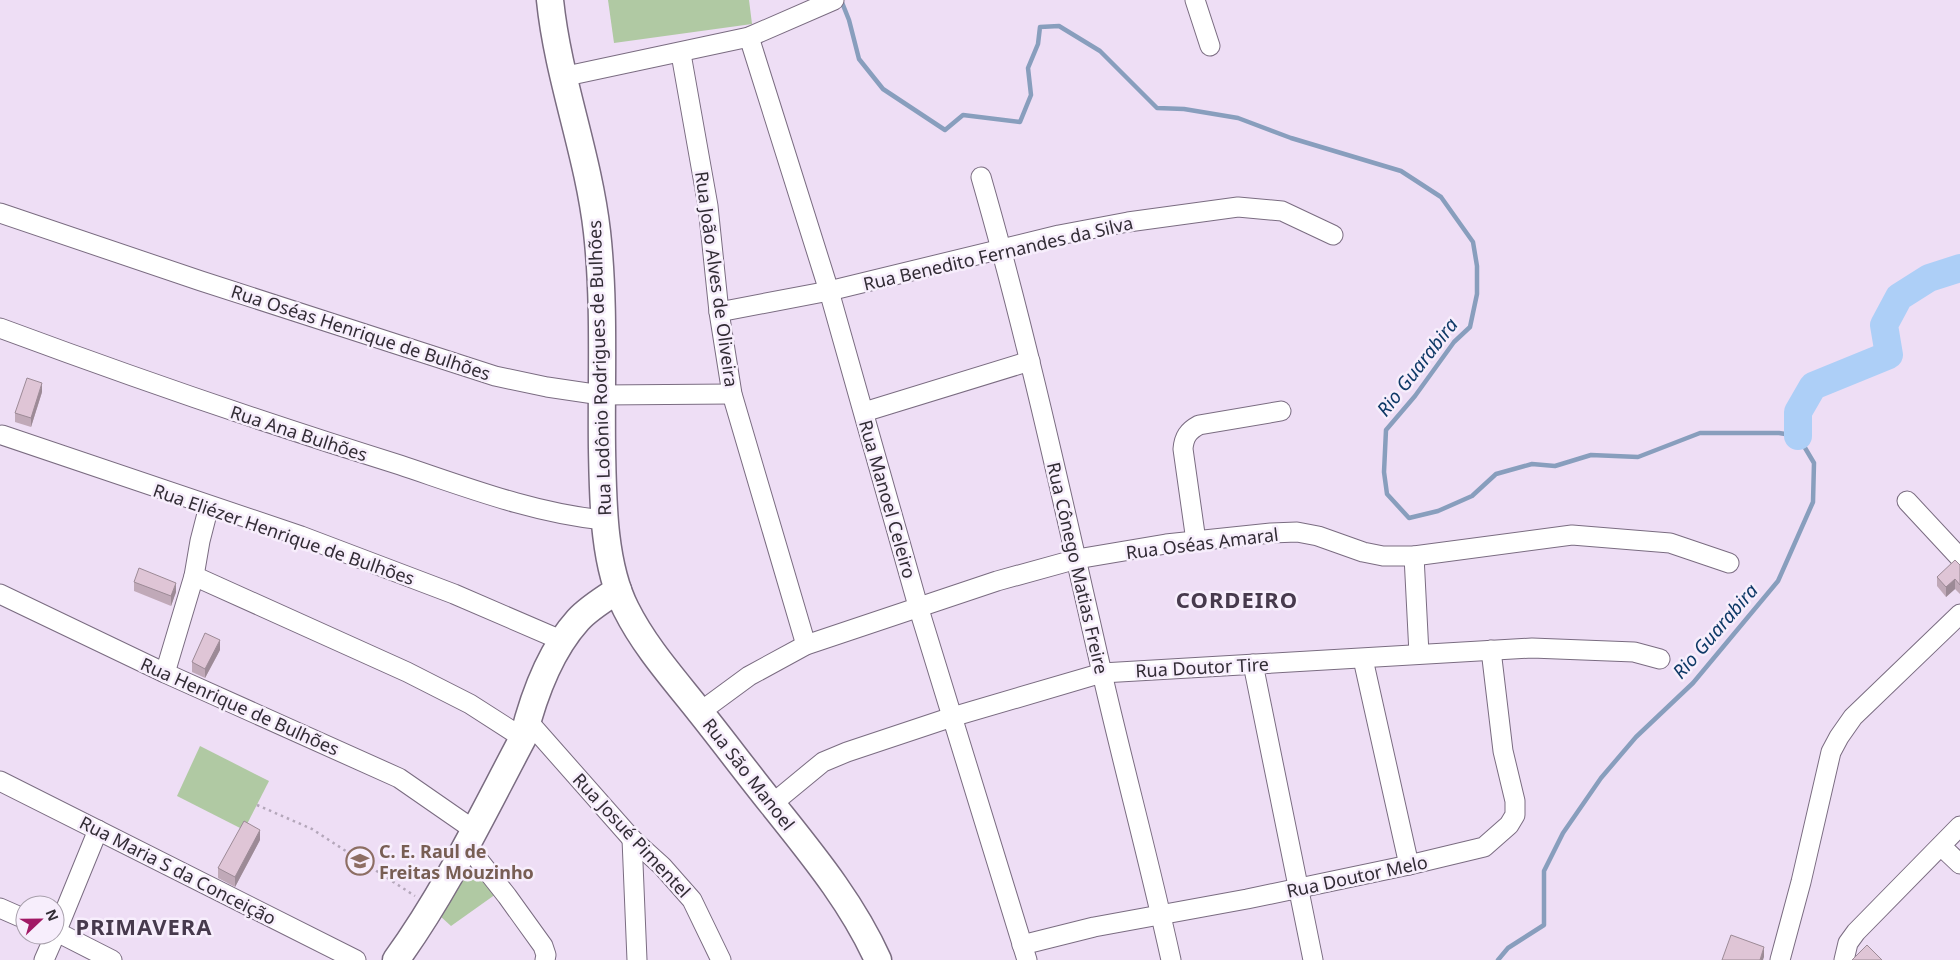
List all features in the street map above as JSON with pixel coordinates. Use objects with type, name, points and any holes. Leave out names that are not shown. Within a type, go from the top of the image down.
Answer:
[{"type":"main road","name":"Rua Lodônio Rodrigues de Bulhões","points":[[550,0],[553,32],[562,78],[584,155],[593,200],[601,310],[604,520],[618,590]]},
{"type":"main road","points":[[396,960],[432,907],[470,837],[525,729],[546,672],[562,641],[579,619],[618,590]]},
{"type":"main road","name":"Rua São Manoel","points":[[618,590],[626,609],[650,648],[813,854],[867,935],[878,960]]},
{"type":"street","points":[[1195,0],[1210,46]]},
{"type":"street","points":[[562,78],[681,54],[749,37],[828,3]]},
{"type":"street","name":"Rua Manoel Celeiro","points":[[749,37],[829,291],[918,606],[1024,952]]},
{"type":"street","name":"Rua João Alves de Oliveira","points":[[681,54],[708,206],[719,312],[732,394],[806,644]]},
{"type":"street","name":"Rua Cônego Matias Freire","points":[[981,176],[1030,361],[1171,960]]},
{"type":"street","name":"Rua Benedito Fernandes da Silva","points":[[719,312],[829,291],[1001,248],[1120,223],[1238,207],[1282,211],[1333,235]]},
{"type":"street","name":"Rua Oséas Henrique de Bulhões","points":[[0,213],[201,281],[495,376],[547,387],[601,395],[732,394]]},
{"type":"street","name":"Rua Ana Bulhões","points":[[0,328],[168,390],[362,454],[543,510],[604,520]]},
{"type":"street","points":[[864,412],[1030,361]]},
{"type":"street","points":[[1196,541],[1183,449],[1184,439],[1198,425],[1281,411]]},
{"type":"street","name":"Rua Eliézer Henrique de Bulhões","points":[[2,435],[345,553],[454,594],[562,641]]},
{"type":"street","points":[[1907,501],[1960,558]]},
{"type":"street","points":[[165,674],[194,576],[209,506]]},
{"type":"street","name":"Rua Oséas Amaral","points":[[700,712],[749,676],[806,644],[864,626],[918,606],[1077,559],[1196,541],[1297,532],[1318,536],[1363,552],[1383,556],[1414,556],[1572,535],[1670,543],[1729,563]]},
{"type":"street","points":[[1414,556],[1419,654]]},
{"type":"street","name":"Rua Josué Pimentel","points":[[194,576],[407,672],[525,729],[632,839],[662,866],[692,900],[720,960]]},
{"type":"street","name":"Rua Henrique de Bulhões","points":[[0,594],[165,674],[399,778],[470,837],[507,896],[543,946],[546,955],[545,960]]},
{"type":"street","points":[[1780,960],[1801,882],[1831,752],[1839,737],[1854,718],[1960,614]]},
{"type":"street","name":"Rua Doutor Tire","points":[[772,804],[823,762],[952,717],[1102,673],[1491,650],[1585,649],[1634,652],[1660,659]]},
{"type":"street","name":"Rua Doutor Melo","points":[[1024,952],[1161,914],[1409,866],[1484,847],[1509,825],[1515,815],[1515,801],[1503,751],[1491,650]]},
{"type":"street","points":[[1364,659],[1409,866]]},
{"type":"street","points":[[1253,664],[1313,960]]},
{"type":"street","name":"Rua Maria S da Conceição","points":[[0,781],[356,960]]},
{"type":"street","points":[[1844,960],[1848,944],[1856,932],[1960,826]]},
{"type":"street","points":[[65,909],[98,830]]},
{"type":"street","points":[[632,839],[637,960]]},
{"type":"street","points":[[1941,846],[1960,864]]},
{"type":"street","points":[[0,908],[15,915]]},
{"type":"street","points":[[65,938],[112,960]]},
{"type":"street","points":[[44,960],[50,945]]},
{"type":"path","points":[[257,805],[312,829],[432,907]]},
{"type":"green space","points":[[608,0],[749,0],[752,24],[614,43]]},
{"type":"green space","points":[[200,746],[269,781],[244,830],[177,796]]},
{"type":"green space","points":[[468,858],[496,894],[451,926],[439,915]]},
{"type":"building","points":[[27,378],[42,383],[31,418],[15,413]]},
{"type":"building","points":[[1955,560],[1960,565],[1960,585],[1955,579],[1946,587],[1937,577]]},
{"type":"building","points":[[139,568],[176,583],[171,596],[134,582]]},
{"type":"building","points":[[205,633],[220,640],[205,669],[192,662]]},
{"type":"building","points":[[244,821],[260,830],[235,877],[218,868]]},
{"type":"building","points":[[1731,935],[1764,947],[1760,960],[1722,960]]},
{"type":"building","points":[[1867,945],[1882,960],[1852,960]]},
{"type":"waterway","name":"Rio Guarabira","points":[[841,0],[849,20],[859,59],[883,89],[945,130],[963,115],[1020,122],[1031,95],[1028,68],[1038,44],[1040,27],[1059,26],[1100,51],[1157,108],[1184,109],[1238,118],[1291,138],[1401,171],[1441,197],[1473,242],[1477,266],[1477,294],[1470,327],[1454,342],[1415,396],[1386,430],[1384,472],[1387,494],[1409,518],[1438,511],[1472,496],[1496,474],[1532,464],[1555,466],[1591,455],[1638,457],[1700,433],[1779,433],[1798,436],[1814,463],[1813,502],[1778,581],[1693,683],[1636,737],[1601,778],[1563,833],[1544,871],[1544,925],[1508,948],[1498,960]]},
{"type":"waterway","points":[[1798,436],[1798,412],[1813,386],[1889,355],[1884,325],[1899,297],[1929,278],[1960,268]]},
{"type":"place","name":"C. E. Raul de Freitas Mouzinho","points":[[360,861]]},
{"type":"district","name":"CORDEIRO","points":[[1237,599]]},
{"type":"district","name":"PRIMAVERA","points":[[144,926]]}]
